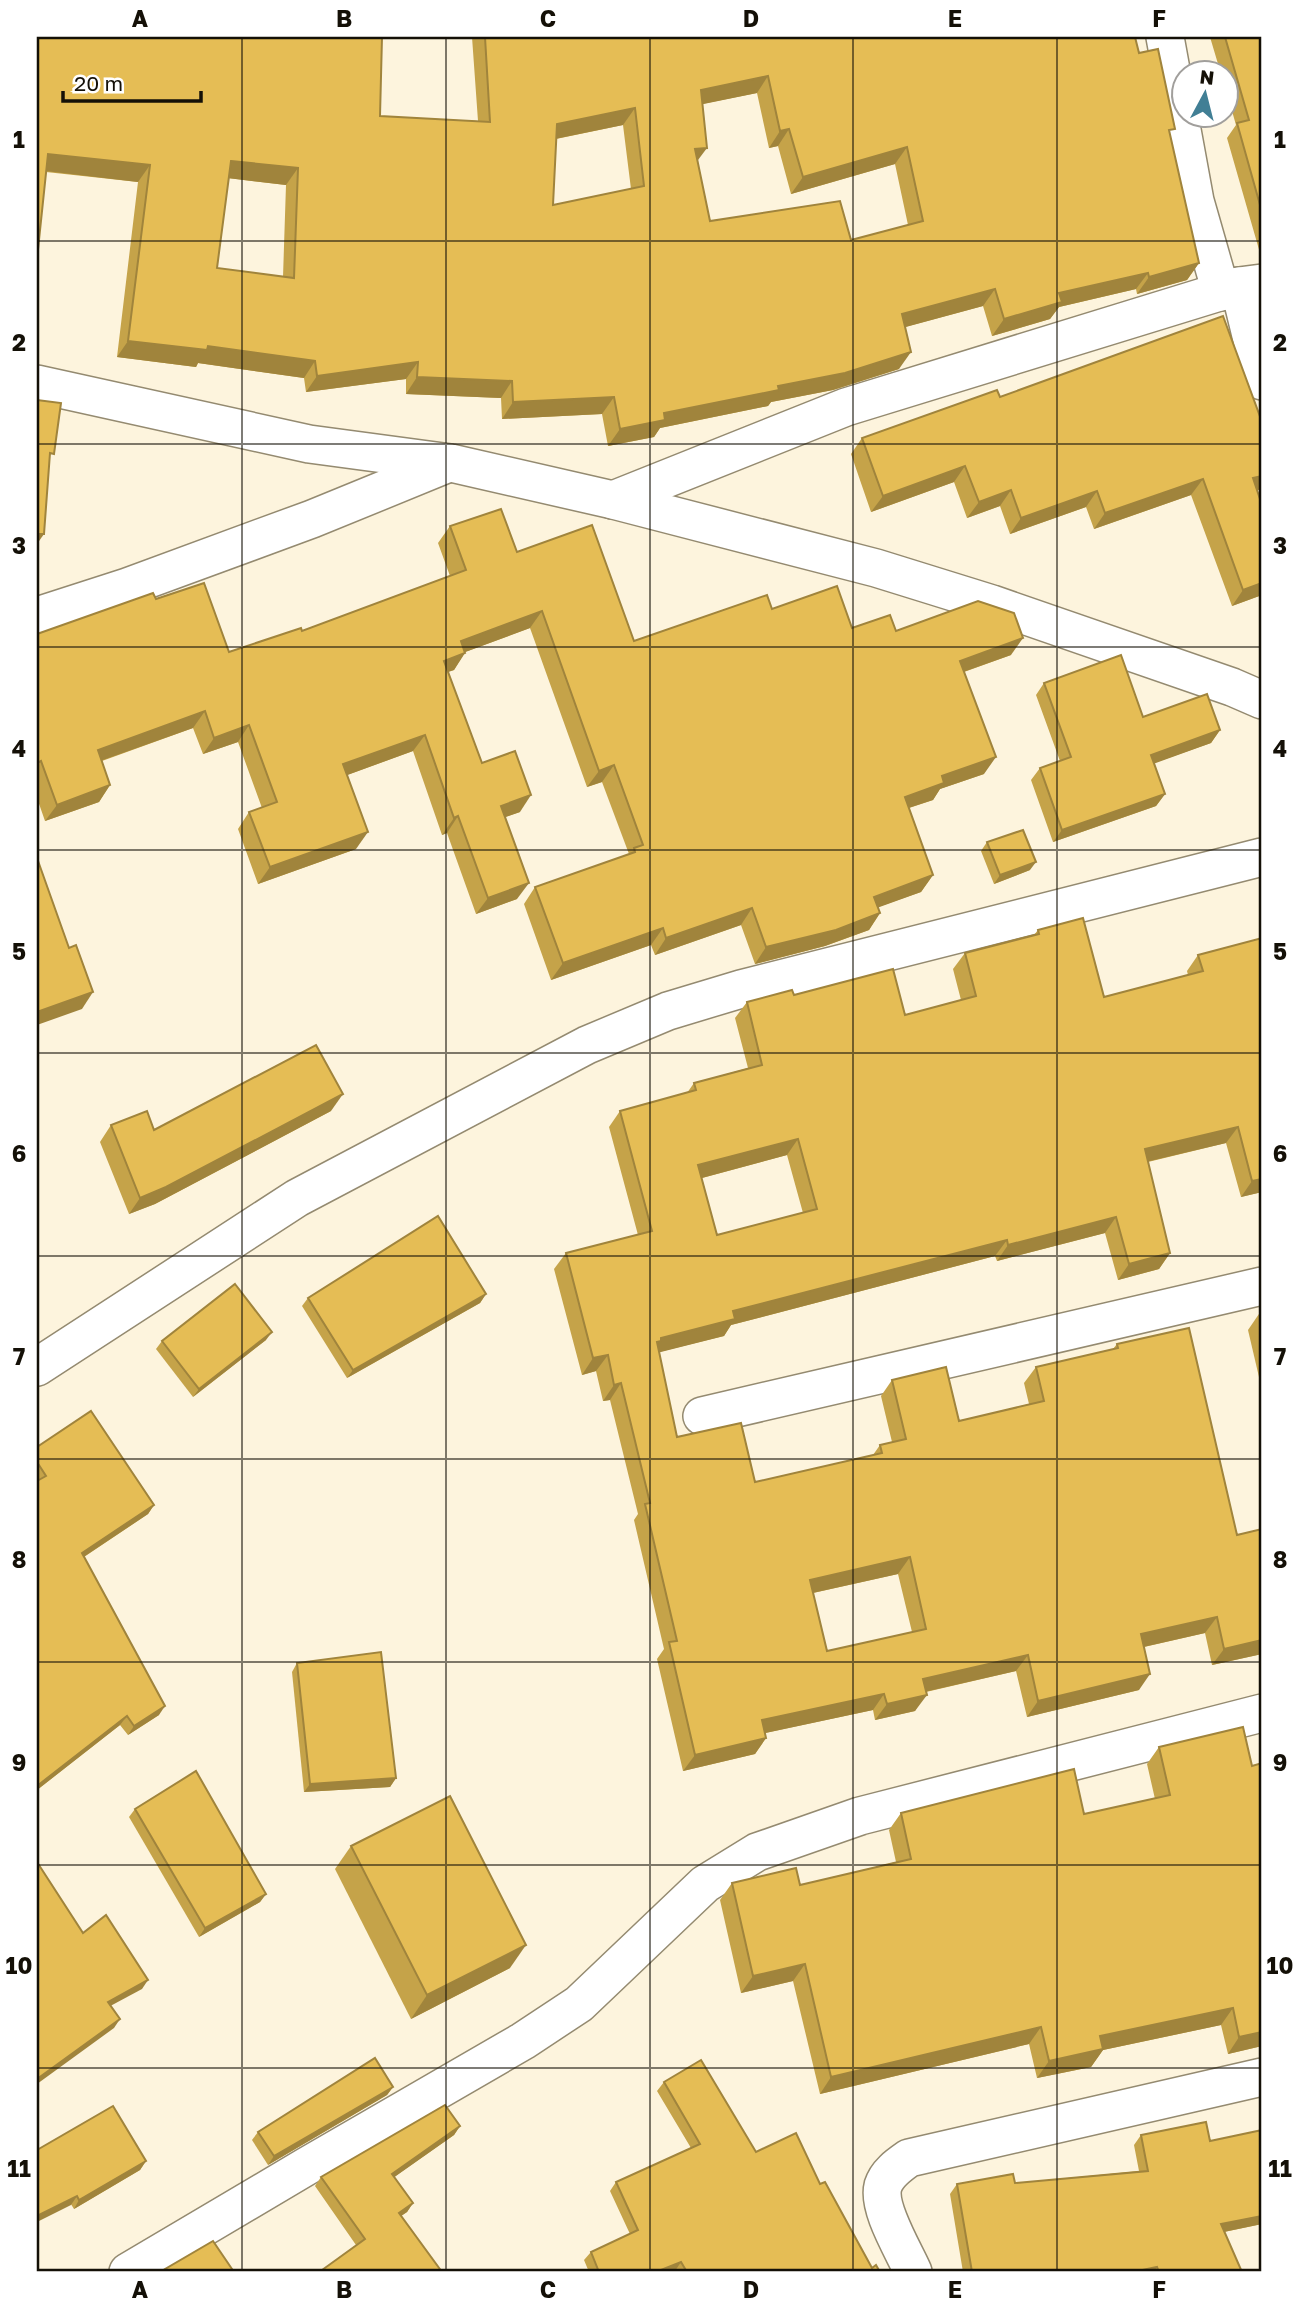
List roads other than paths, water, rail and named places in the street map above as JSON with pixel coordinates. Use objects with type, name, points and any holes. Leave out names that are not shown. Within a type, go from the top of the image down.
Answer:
[{"type":"street","points":[[1165,37],[1195,201],[1241,287],[1262,380]]},
{"type":"street","points":[[613,499],[846,407],[1241,287]]},
{"type":"street","points":[[37,384],[309,444],[451,463],[613,499],[915,580],[992,604],[1232,687],[1262,700]]},
{"type":"street","points":[[37,616],[127,587],[313,519],[451,463]]},
{"type":"street","points":[[37,1367],[296,1198],[587,1045],[668,1011],[754,986],[1262,857]]},
{"type":"street","points":[[702,1416],[1262,1286]]},
{"type":"street","points":[[128,2272],[523,2041],[579,2004],[705,1884],[757,1853],[860,1816],[1262,1713]]},
{"type":"street","points":[[914,2272],[884,2206],[883,2185],[894,2169],[909,2158],[1262,2077]]}]
